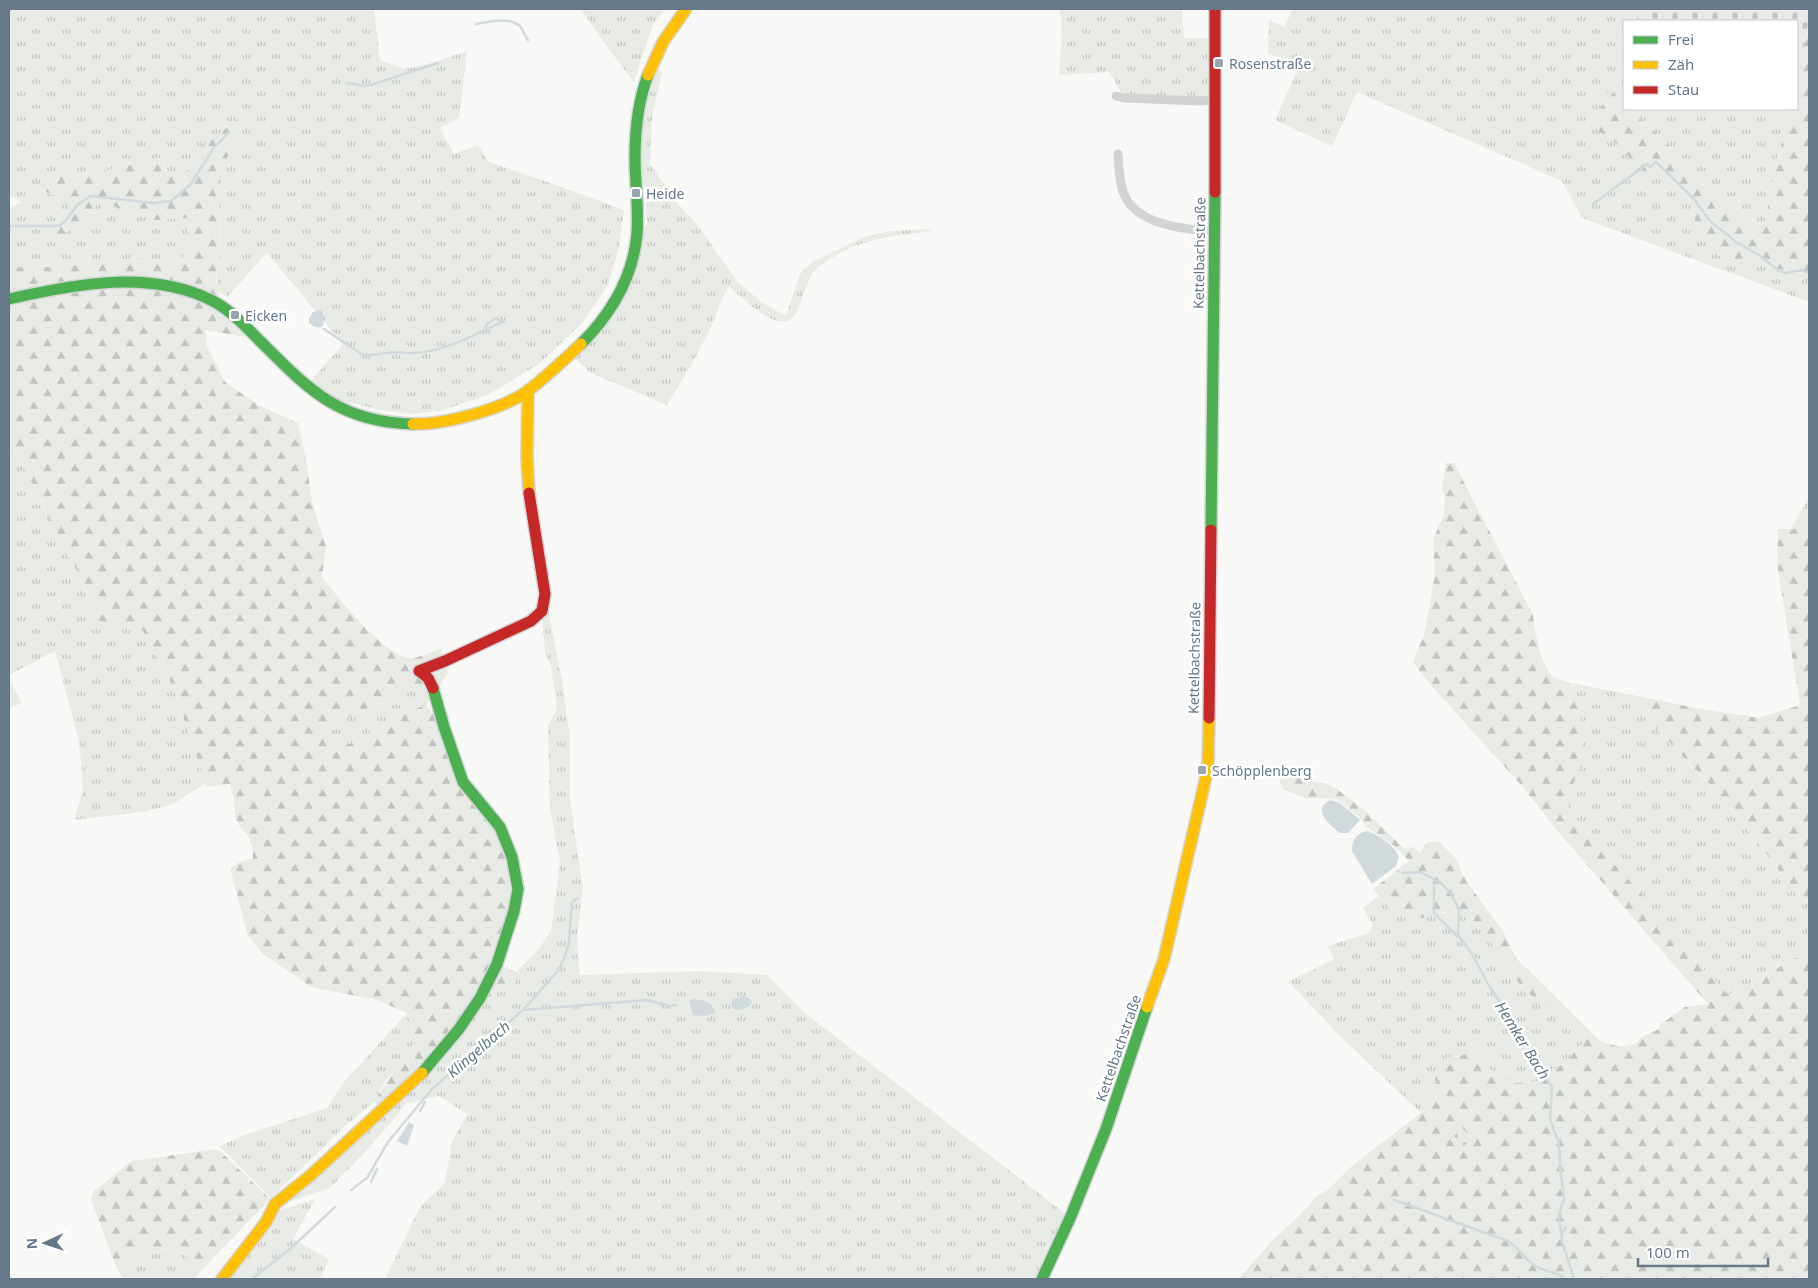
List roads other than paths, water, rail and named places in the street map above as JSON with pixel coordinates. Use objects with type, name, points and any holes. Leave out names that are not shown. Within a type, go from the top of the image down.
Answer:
[{"type":"street","points":[[9,299],[56,289],[105,284],[153,284],[190,292],[212,302],[235,316],[318,396],[337,406],[377,421],[437,423],[493,406],[528,390],[572,353],[609,312],[628,275],[636,241],[635,134],[640,102],[654,60],[669,33],[686,9]]},
{"type":"street","name":"Kettelbachstraße","points":[[1042,1279],[1071,1216],[1106,1129],[1164,960],[1208,768],[1215,231],[1215,9]]},
{"type":"street","points":[[1116,96],[1192,101],[1215,100]]},
{"type":"street","points":[[1118,154],[1121,182],[1125,196],[1134,211],[1170,225],[1194,230],[1215,231]]},
{"type":"street","points":[[222,1279],[266,1222],[275,1204],[318,1168],[416,1078],[460,1028],[480,998],[497,964],[514,911],[518,889],[512,857],[500,827],[463,782],[444,727],[435,692],[428,678],[420,670],[445,661],[531,621],[542,611],[545,594],[528,480],[527,450],[530,411],[528,390]]},
{"type":"waterway","points":[[476,24],[504,20],[510,21],[520,26],[528,40]]},
{"type":"waterway","points":[[347,83],[364,86],[371,85],[438,63]]},
{"type":"waterway","points":[[9,226],[59,226],[78,204],[91,196],[153,203],[171,201],[190,185],[214,148],[229,132]]},
{"type":"waterway","points":[[1593,204],[1647,164],[1650,167],[1656,162],[1694,199],[1709,220],[1736,242],[1759,255],[1779,271],[1785,273],[1802,270],[1809,273]]},
{"type":"waterway","points":[[484,331],[487,324],[496,318]]},
{"type":"waterway","points":[[324,329],[363,355],[372,355],[436,350],[504,321]]},
{"type":"waterway","name":"Hemker Bach","points":[[1402,873],[1420,872],[1441,883],[1451,894],[1459,910],[1458,933],[1460,938],[1472,954],[1488,984],[1524,1039],[1538,1067],[1552,1087],[1550,1119],[1559,1143],[1564,1199],[1559,1215],[1562,1241],[1574,1279]]},
{"type":"waterway","points":[[1434,883],[1434,913],[1458,937]]},
{"type":"waterway","name":"Klingelbach","points":[[351,1190],[367,1178],[388,1142],[432,1089],[523,1010],[557,972],[569,943],[572,902],[578,898]]},
{"type":"waterway","points":[[524,1010],[647,1000],[669,1006],[676,1005]]},
{"type":"waterway","name":"Klingelbach","points":[[420,1111],[425,1102]]},
{"type":"waterway","points":[[371,1182],[377,1169]]},
{"type":"waterway","points":[[1394,1200],[1508,1241],[1535,1266],[1558,1274],[1565,1279]]},
{"type":"waterway","name":"Klingelbach","points":[[252,1279],[290,1249],[335,1207]]},
{"type":"waterway","name":"Hemker Bach","points":[[1562,1234],[1566,1227]]},
{"type":"place","name":"Rosenstraße","points":[[1219,63]]},
{"type":"place","name":"Heide","points":[[636,193]]},
{"type":"place","name":"Eicken","points":[[235,315]]},
{"type":"place","name":"Schöpplenberg","points":[[1202,770]]}]
